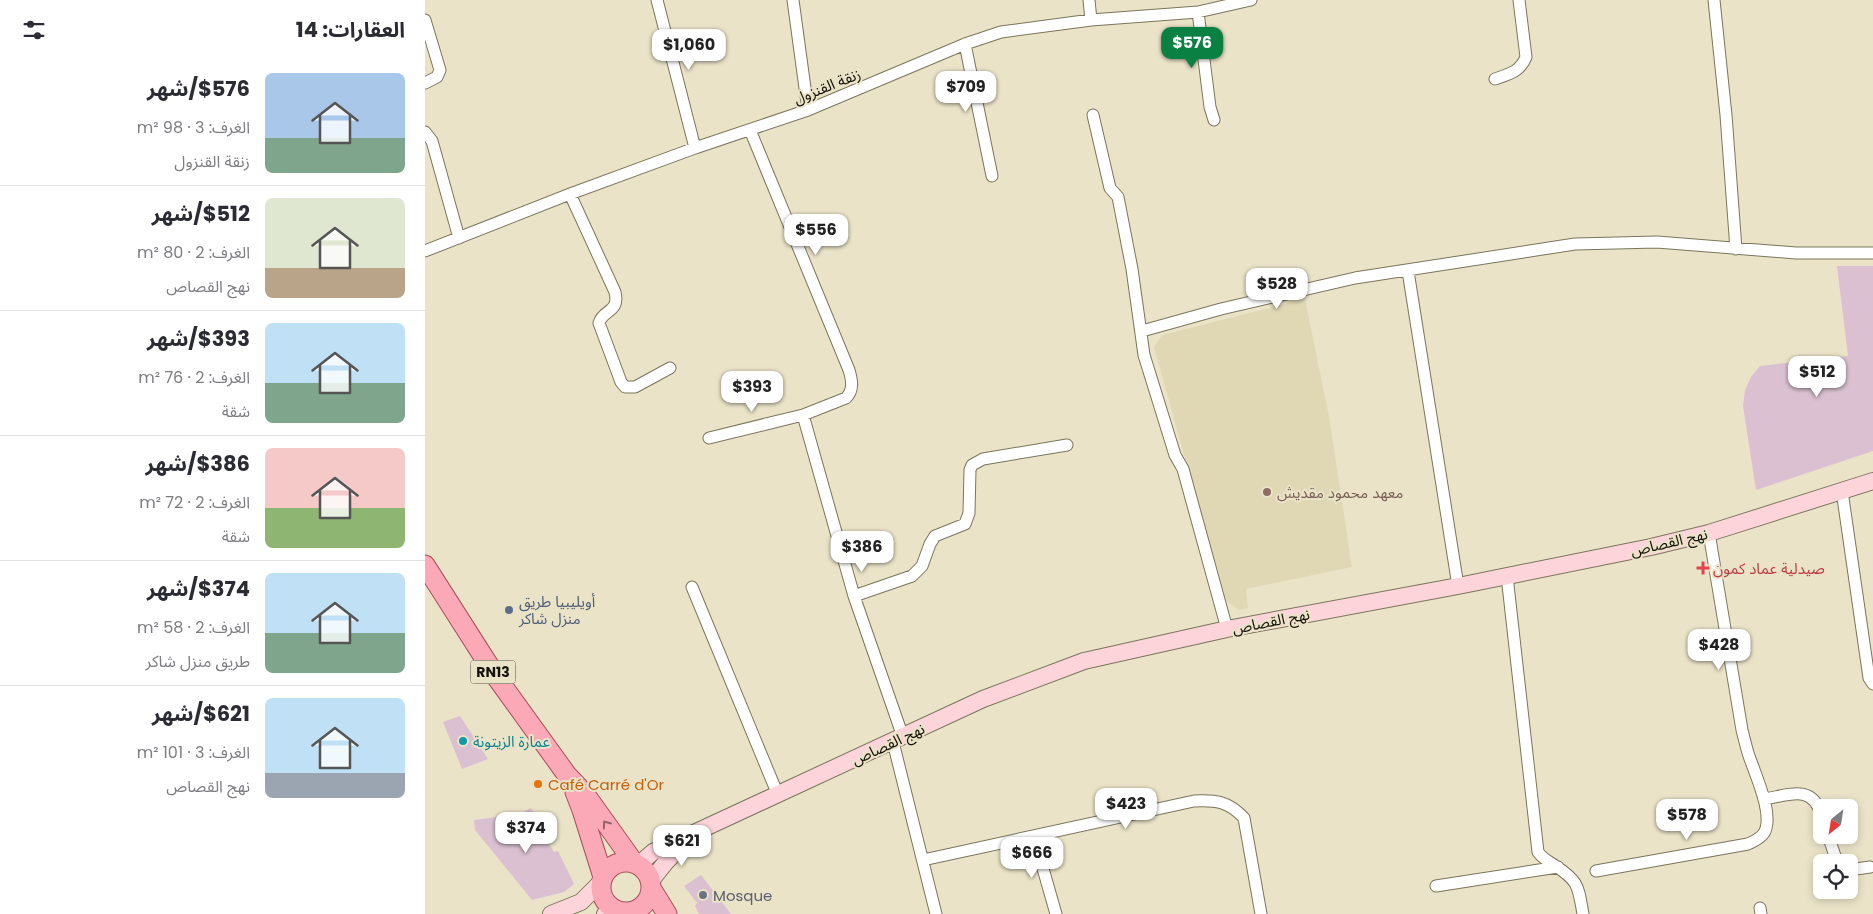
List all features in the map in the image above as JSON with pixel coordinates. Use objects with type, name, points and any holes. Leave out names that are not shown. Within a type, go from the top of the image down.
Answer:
[{"type":"main road","name":"RN13","points":[[425,564],[497,678],[567,775],[585,794],[637,865],[645,870],[667,914]]},
{"type":"main road","name":"RN13","points":[[567,775],[582,810],[603,879],[603,895],[606,901],[617,912],[629,911],[642,905],[647,900],[651,885]]},
{"type":"main road","points":[[603,879],[607,870],[620,863],[637,865]]},
{"type":"street","points":[[657,0],[695,148]]},
{"type":"street","points":[[793,0],[808,110]]},
{"type":"street","points":[[1089,0],[1091,20]]},
{"type":"street","name":"زنقة القنزول","points":[[425,251],[570,194],[695,148],[808,110],[965,44],[1001,32],[1019,28],[1091,20],[1198,12],[1251,0]]},
{"type":"street","points":[[1495,79],[1518,70],[1523,65],[1526,57],[1519,0]]},
{"type":"street","points":[[1714,0],[1726,115],[1736,249]]},
{"type":"street","points":[[1198,12],[1210,107],[1214,120]]},
{"type":"street","points":[[425,20],[440,70],[437,78],[425,83]]},
{"type":"street","points":[[965,44],[992,176]]},
{"type":"street","points":[[1093,115],[1110,188],[1119,197],[1142,331],[1144,355],[1175,455],[1183,469],[1227,629]]},
{"type":"street","points":[[709,438],[803,415],[846,398],[850,394],[852,382],[849,370],[750,130]]},
{"type":"street","points":[[425,132],[432,141],[459,238]]},
{"type":"street","points":[[570,194],[615,292],[614,308],[600,318],[599,322],[621,382],[625,387],[635,387],[670,368]]},
{"type":"street","points":[[1142,331],[1221,309],[1355,278],[1575,244],[1657,242],[1796,254],[1873,253]]},
{"type":"street","points":[[1408,271],[1458,586]]},
{"type":"street","points":[[803,415],[898,740],[923,860],[937,914]]},
{"type":"street","points":[[855,596],[912,576],[922,566],[935,536],[965,524],[969,513],[970,470],[972,465],[983,459],[1067,445]]},
{"type":"street","name":"نهج القصاص","points":[[637,865],[653,852],[983,699],[1084,661],[1227,629],[1458,586],[1651,547],[1709,533],[1873,481]]},
{"type":"street","points":[[1842,491],[1869,678],[1873,684]]},
{"type":"street","points":[[1595,871],[1748,844],[1757,840],[1764,833],[1767,825],[1765,799],[1747,752],[1742,730],[1709,533]]},
{"type":"street","points":[[1507,576],[1538,852],[1576,881],[1583,914]]},
{"type":"street","points":[[692,587],[778,795]]},
{"type":"street","points":[[1765,799],[1801,793],[1807,794],[1813,799]]},
{"type":"street","points":[[923,860],[1194,801],[1212,800],[1227,804],[1244,818],[1261,914]]},
{"type":"street","name":"نهج القصاص","points":[[651,885],[665,862],[694,834]]},
{"type":"street","points":[[1034,837],[1056,914]]},
{"type":"street","points":[[1436,886],[1558,867]]},
{"type":"street","points":[[1858,869],[1870,867]]},
{"type":"street","points":[[551,914],[581,902],[603,879]]},
{"type":"shaded area","name":"معهد محمود مقديش","points":[[1305,299],[1329,416],[1352,567],[1246,589],[1248,608],[1239,610],[1224,599],[1154,347],[1162,335]]},
{"type":"building","points":[[1837,266],[1873,266],[1873,451],[1756,490],[1743,406],[1745,390],[1751,377],[1760,366],[1848,356]]},
{"type":"building","name":"عمارة الزيتونة","points":[[460,716],[488,759],[462,769],[443,722]]},
{"type":"building","points":[[531,808],[542,828],[538,830],[538,834],[542,842],[546,839],[554,852],[558,851],[574,884],[564,892],[532,900],[475,830],[474,820],[519,814]]},
{"type":"building","name":"Mosque","points":[[701,875],[731,914],[699,914],[695,906],[697,903],[684,886]]},
{"type":"place","name":"معهد محمود مقديش","points":[[1267,492]]},
{"type":"place","name":"صيدلية عماد كمون","points":[[1703,568]]},
{"type":"place","name":"أويليبيا طريق منزل شاكر","points":[[509,610]]},
{"type":"place","name":"عمارة الزيتونة","points":[[463,741]]},
{"type":"place","name":"Café Carré d'Or","points":[[538,784]]},
{"type":"place","name":"Mosque","points":[[703,895]]}]
